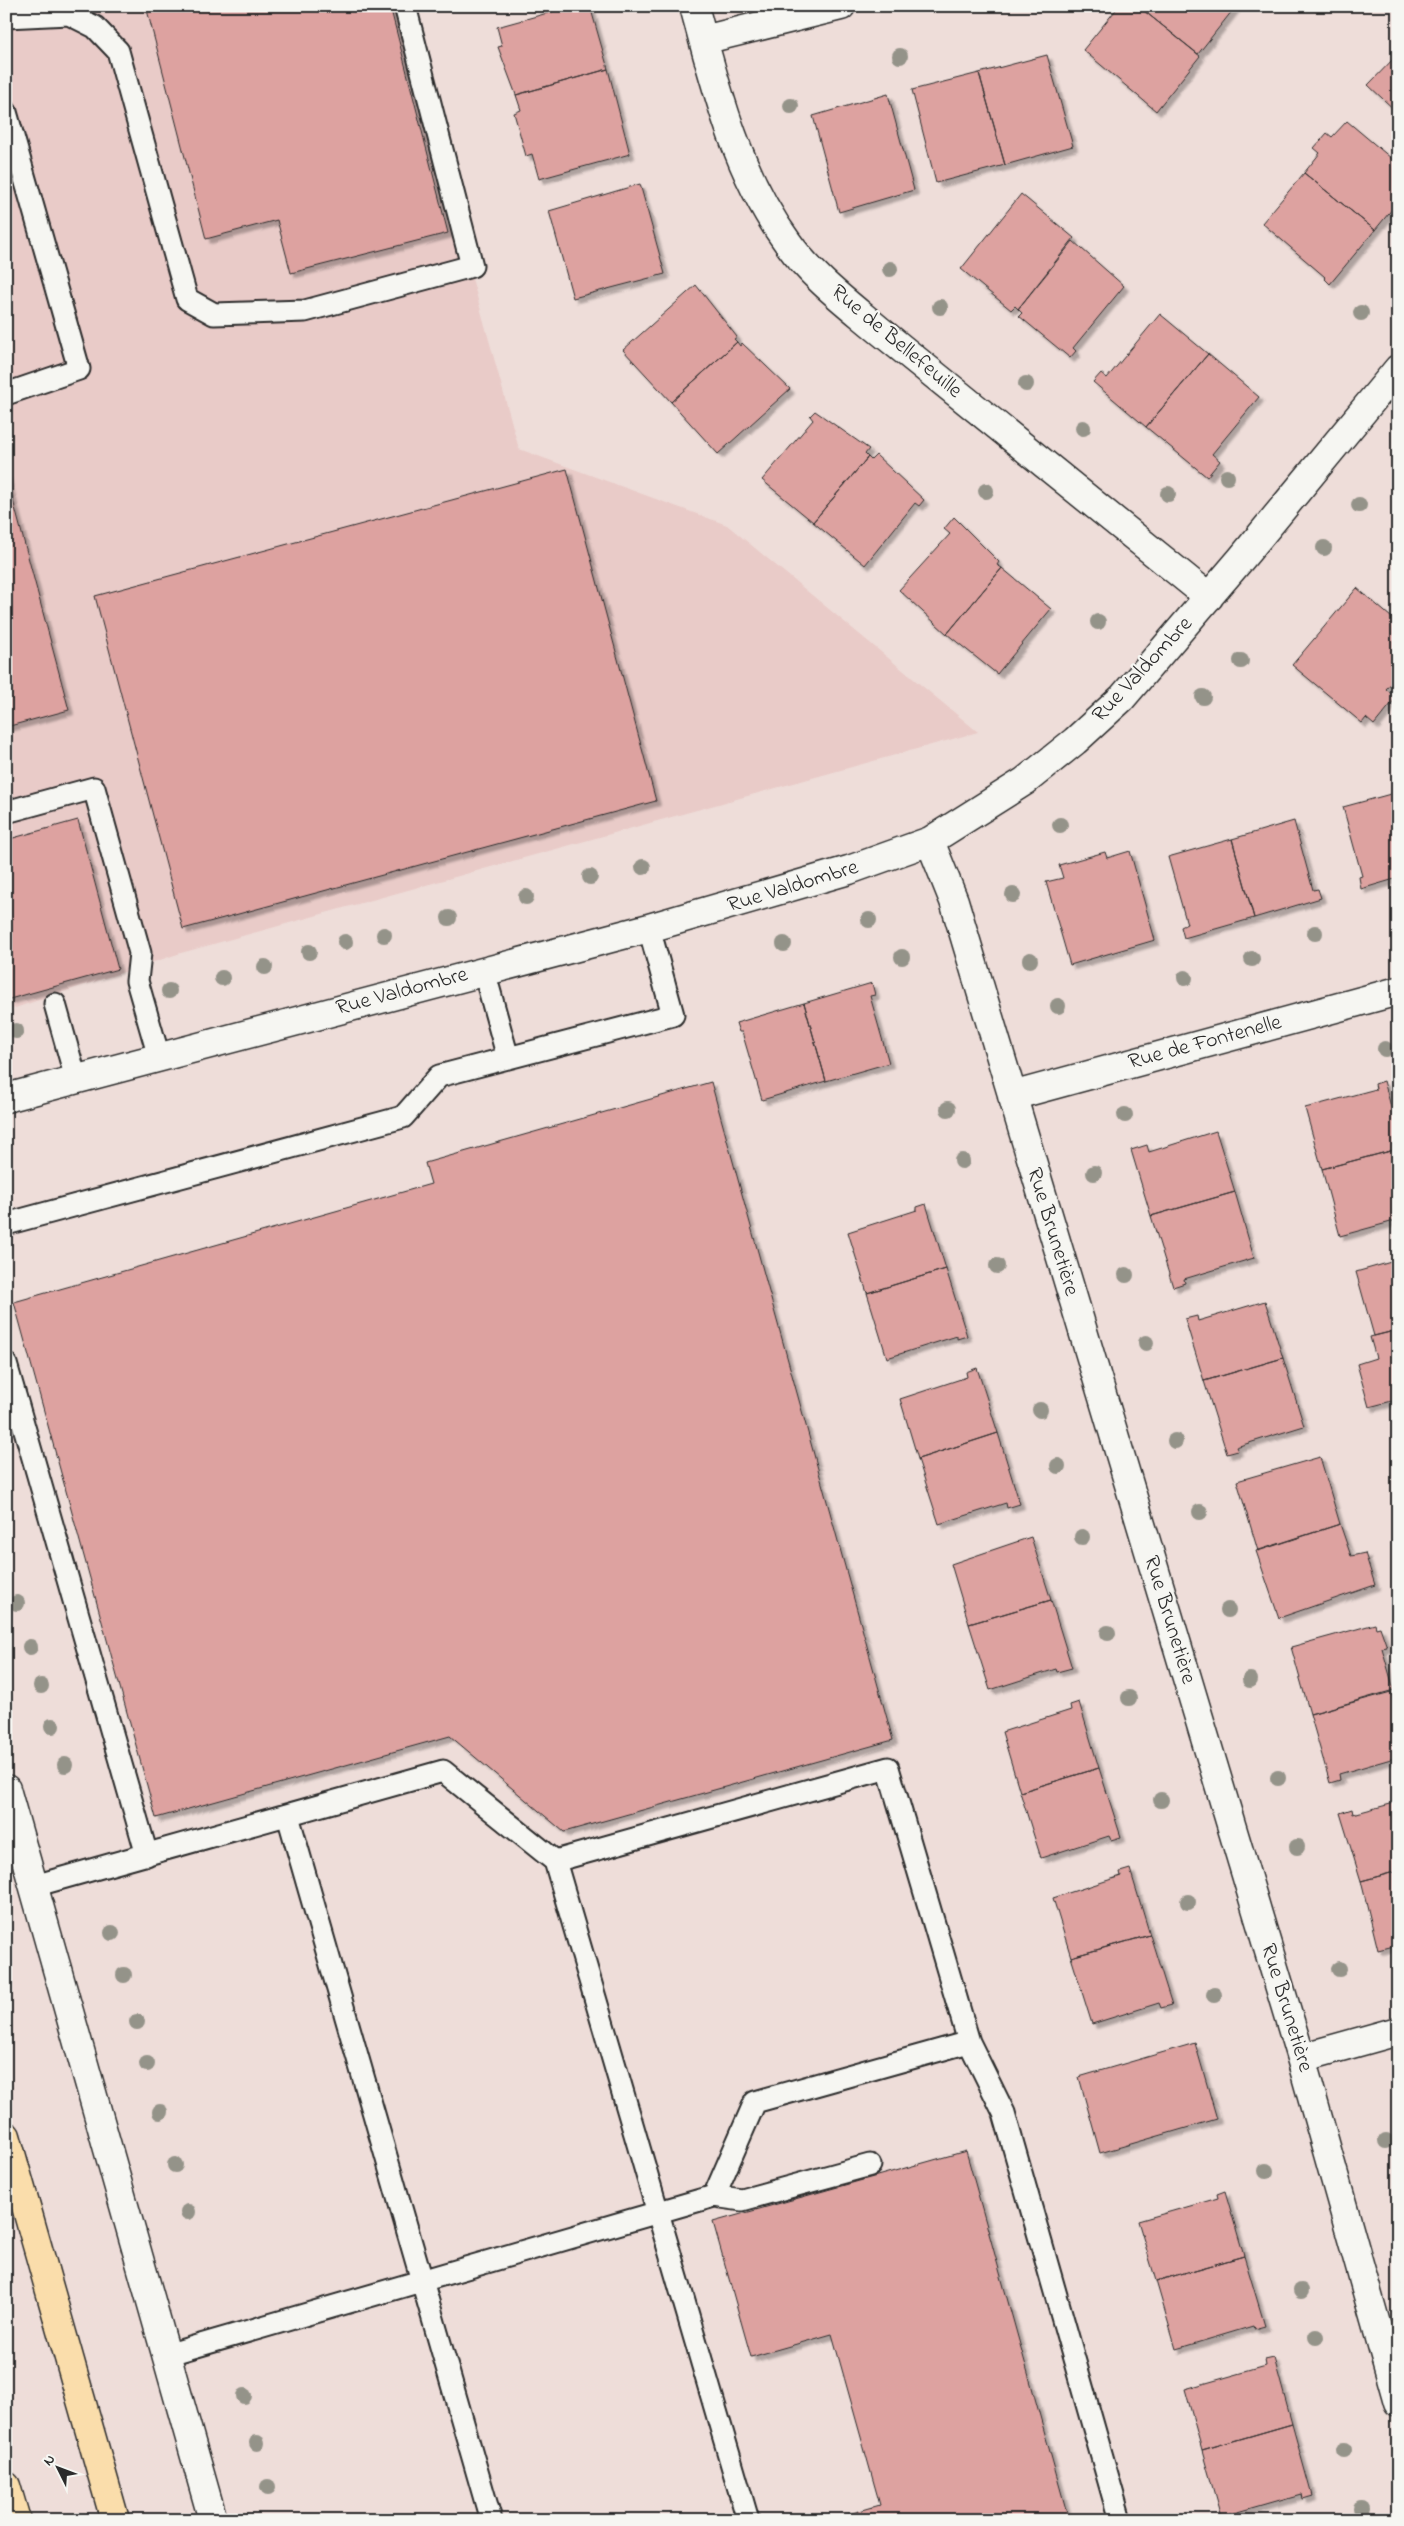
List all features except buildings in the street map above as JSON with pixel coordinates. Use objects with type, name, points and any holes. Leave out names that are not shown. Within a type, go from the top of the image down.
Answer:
[{"type":"highway","points":[[6,2136],[115,2520]]},
{"type":"highway","points":[[6,2486],[16,2520]]},
{"type":"street","name":"Rue de Bellefeuille","points":[[694,6],[723,110],[752,182],[788,243],[828,287],[864,318],[1209,597]]},
{"type":"street","points":[[703,40],[841,6]]},
{"type":"street","name":"Rue Valdombre","points":[[6,1098],[649,928],[849,870],[930,841],[1026,781],[1075,742],[1122,698],[1209,597],[1398,369]]},
{"type":"street","name":"Rue Brunetière","points":[[930,841],[954,901],[1301,2058],[1398,2402]]},
{"type":"street","name":"Rue de Fontenelle","points":[[1012,1096],[1398,991]]},
{"type":"street","points":[[6,1789],[213,2520]]},
{"type":"street","points":[[1301,2058],[1398,2031]]},
{"type":"lane","points":[[6,17],[69,14],[95,27],[118,51],[187,299],[214,314],[304,311],[472,266],[405,6]]},
{"type":"lane","points":[[6,112],[79,369],[6,394]]},
{"type":"lane","points":[[6,812],[94,788],[140,953],[137,981],[159,1057]]},
{"type":"lane","points":[[6,1224],[403,1117],[439,1076],[673,1015],[649,928]]},
{"type":"lane","points":[[484,971],[508,1058]]},
{"type":"lane","points":[[55,1004],[76,1079]]},
{"type":"lane","points":[[6,1364],[147,1855]]},
{"type":"lane","points":[[555,1861],[888,1768],[969,2042],[1004,2113],[1120,2520]]},
{"type":"lane","points":[[34,1886],[443,1771],[555,1861],[748,2520]]},
{"type":"lane","points":[[288,1816],[491,2520]]},
{"type":"lane","points":[[714,2196],[755,2102],[969,2042]]},
{"type":"lane","points":[[166,2355],[714,2196],[742,2200],[870,2165]]},
{"type":"shaded area","points":[[6,6],[397,6],[519,449],[727,525],[978,732],[181,953],[6,1011]]}]
